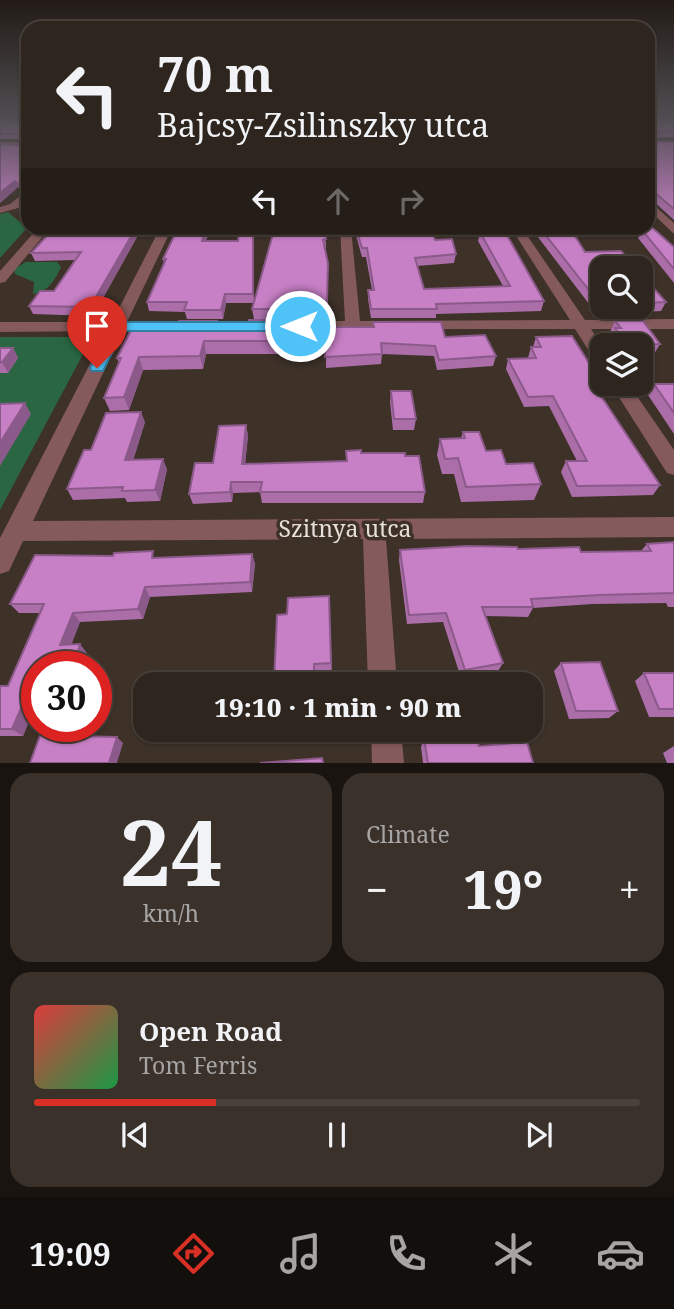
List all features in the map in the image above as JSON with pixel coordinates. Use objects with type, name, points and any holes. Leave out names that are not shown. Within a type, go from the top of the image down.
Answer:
[{"type":"street","points":[[0,210],[14,206],[21,200]]},
{"type":"street","points":[[14,206],[21,210]]},
{"type":"street","points":[[655,210],[674,230]]},
{"type":"street","points":[[0,279],[38,235]]},
{"type":"street","points":[[0,563],[163,235]]},
{"type":"street","points":[[346,235],[353,326]]},
{"type":"street","points":[[522,235],[590,339]]},
{"type":"street","points":[[246,326],[674,324]]},
{"type":"street","points":[[0,327],[220,326]]},
{"type":"street","points":[[628,396],[674,467]]},
{"type":"street","name":"Szitnya utca","points":[[16,531],[674,527]]},
{"type":"street","points":[[374,528],[382,672]]},
{"type":"street","points":[[387,742],[388,763]]},
{"type":"green space","points":[[8,212],[21,223],[21,235],[0,258],[0,214]]},
{"type":"green space","points":[[26,262],[57,262],[61,267],[47,288],[33,294],[34,282],[15,274],[14,269]]},
{"type":"green space","points":[[0,337],[85,337],[90,341],[0,510]]},
{"type":"building","points":[[0,155],[21,155],[21,184],[15,181],[0,193]]},
{"type":"building","points":[[655,155],[674,155],[674,209],[655,193]]},
{"type":"building","points":[[655,230],[674,247],[674,269],[646,235],[655,235]]},
{"type":"building","points":[[48,235],[132,235],[90,307],[29,306],[40,291],[54,291],[81,252],[31,253]]},
{"type":"building","points":[[175,235],[204,235],[202,241],[238,241],[238,235],[253,235],[253,294],[225,294],[221,310],[184,310],[187,302],[147,302],[166,259],[163,259]]},
{"type":"building","points":[[273,235],[326,235],[326,239],[323,240],[328,263],[327,301],[289,302],[288,309],[252,309]]},
{"type":"building","points":[[358,235],[433,235],[435,240],[452,239],[456,254],[415,258],[424,289],[510,286],[482,235],[507,235],[544,301],[436,304],[437,309],[371,309],[368,290],[374,290],[367,248],[362,248]]},
{"type":"building","points":[[546,235],[574,235],[585,252],[621,251],[625,256],[590,256],[590,291]]},
{"type":"building","points":[[653,288],[666,302],[653,302]]},
{"type":"building","points":[[249,320],[286,320],[284,341],[204,341],[200,356],[139,357],[124,397],[104,398],[121,358],[117,358],[131,330],[176,330],[179,321],[217,321],[216,325],[248,325]]},
{"type":"building","points":[[615,321],[643,321],[652,333],[619,333],[615,328],[621,328]]},
{"type":"building","points":[[373,322],[441,322],[445,337],[485,335],[496,356],[439,360],[435,346],[381,343],[382,354],[325,357],[326,327],[374,327]]},
{"type":"building","points":[[653,335],[660,344],[653,344]]},
{"type":"building","points":[[572,336],[590,365],[590,396],[601,396],[660,485],[577,486],[566,461],[587,461],[553,396],[528,397],[508,359],[536,358],[531,347],[541,347],[536,337]]},
{"type":"building","points":[[0,348],[13,348],[0,363]]},
{"type":"building","points":[[654,384],[674,384],[674,413]]},
{"type":"building","points":[[391,391],[411,391],[416,419],[394,419]]},
{"type":"building","points":[[25,403],[0,443],[0,404]]},
{"type":"building","points":[[141,412],[125,460],[163,459],[155,490],[122,491],[123,487],[67,489],[84,450],[91,450],[106,413]]},
{"type":"building","points":[[246,425],[242,464],[347,461],[346,451],[405,453],[405,456],[419,456],[425,492],[260,492],[262,482],[231,482],[230,492],[189,494],[195,463],[213,463],[219,426]]},
{"type":"building","points":[[463,432],[479,432],[486,451],[501,450],[506,464],[533,463],[541,484],[466,487],[458,458],[445,459],[440,439],[465,438]]},
{"type":"building","points":[[674,542],[674,593],[531,599],[533,607],[482,607],[503,663],[465,670],[446,613],[409,615],[400,550],[467,546],[518,549],[579,547],[581,552],[651,551],[647,544]]},
{"type":"building","points":[[153,551],[152,558],[252,554],[250,582],[145,587],[138,609],[73,613],[60,645],[80,644],[78,651],[23,651],[44,604],[10,604],[35,555],[113,556],[114,553]]},
{"type":"building","points":[[329,596],[331,663],[314,664],[314,672],[275,672],[277,615],[287,614],[288,598]]},
{"type":"building","points":[[21,656],[21,708],[12,729],[0,729],[0,686],[8,686]]},
{"type":"building","points":[[600,662],[618,711],[576,711],[561,663]]},
{"type":"building","points":[[644,673],[674,673],[674,709],[659,709]]},
{"type":"building","points":[[112,737],[117,737],[109,763],[30,763],[38,742],[112,742]]},
{"type":"building","points":[[425,742],[478,742],[479,746],[527,742],[533,763],[428,763]]},
{"type":"building","points":[[322,758],[323,763],[260,763]]},
{"type":"route","points":[[97,368],[118,326],[300,326]]}]
